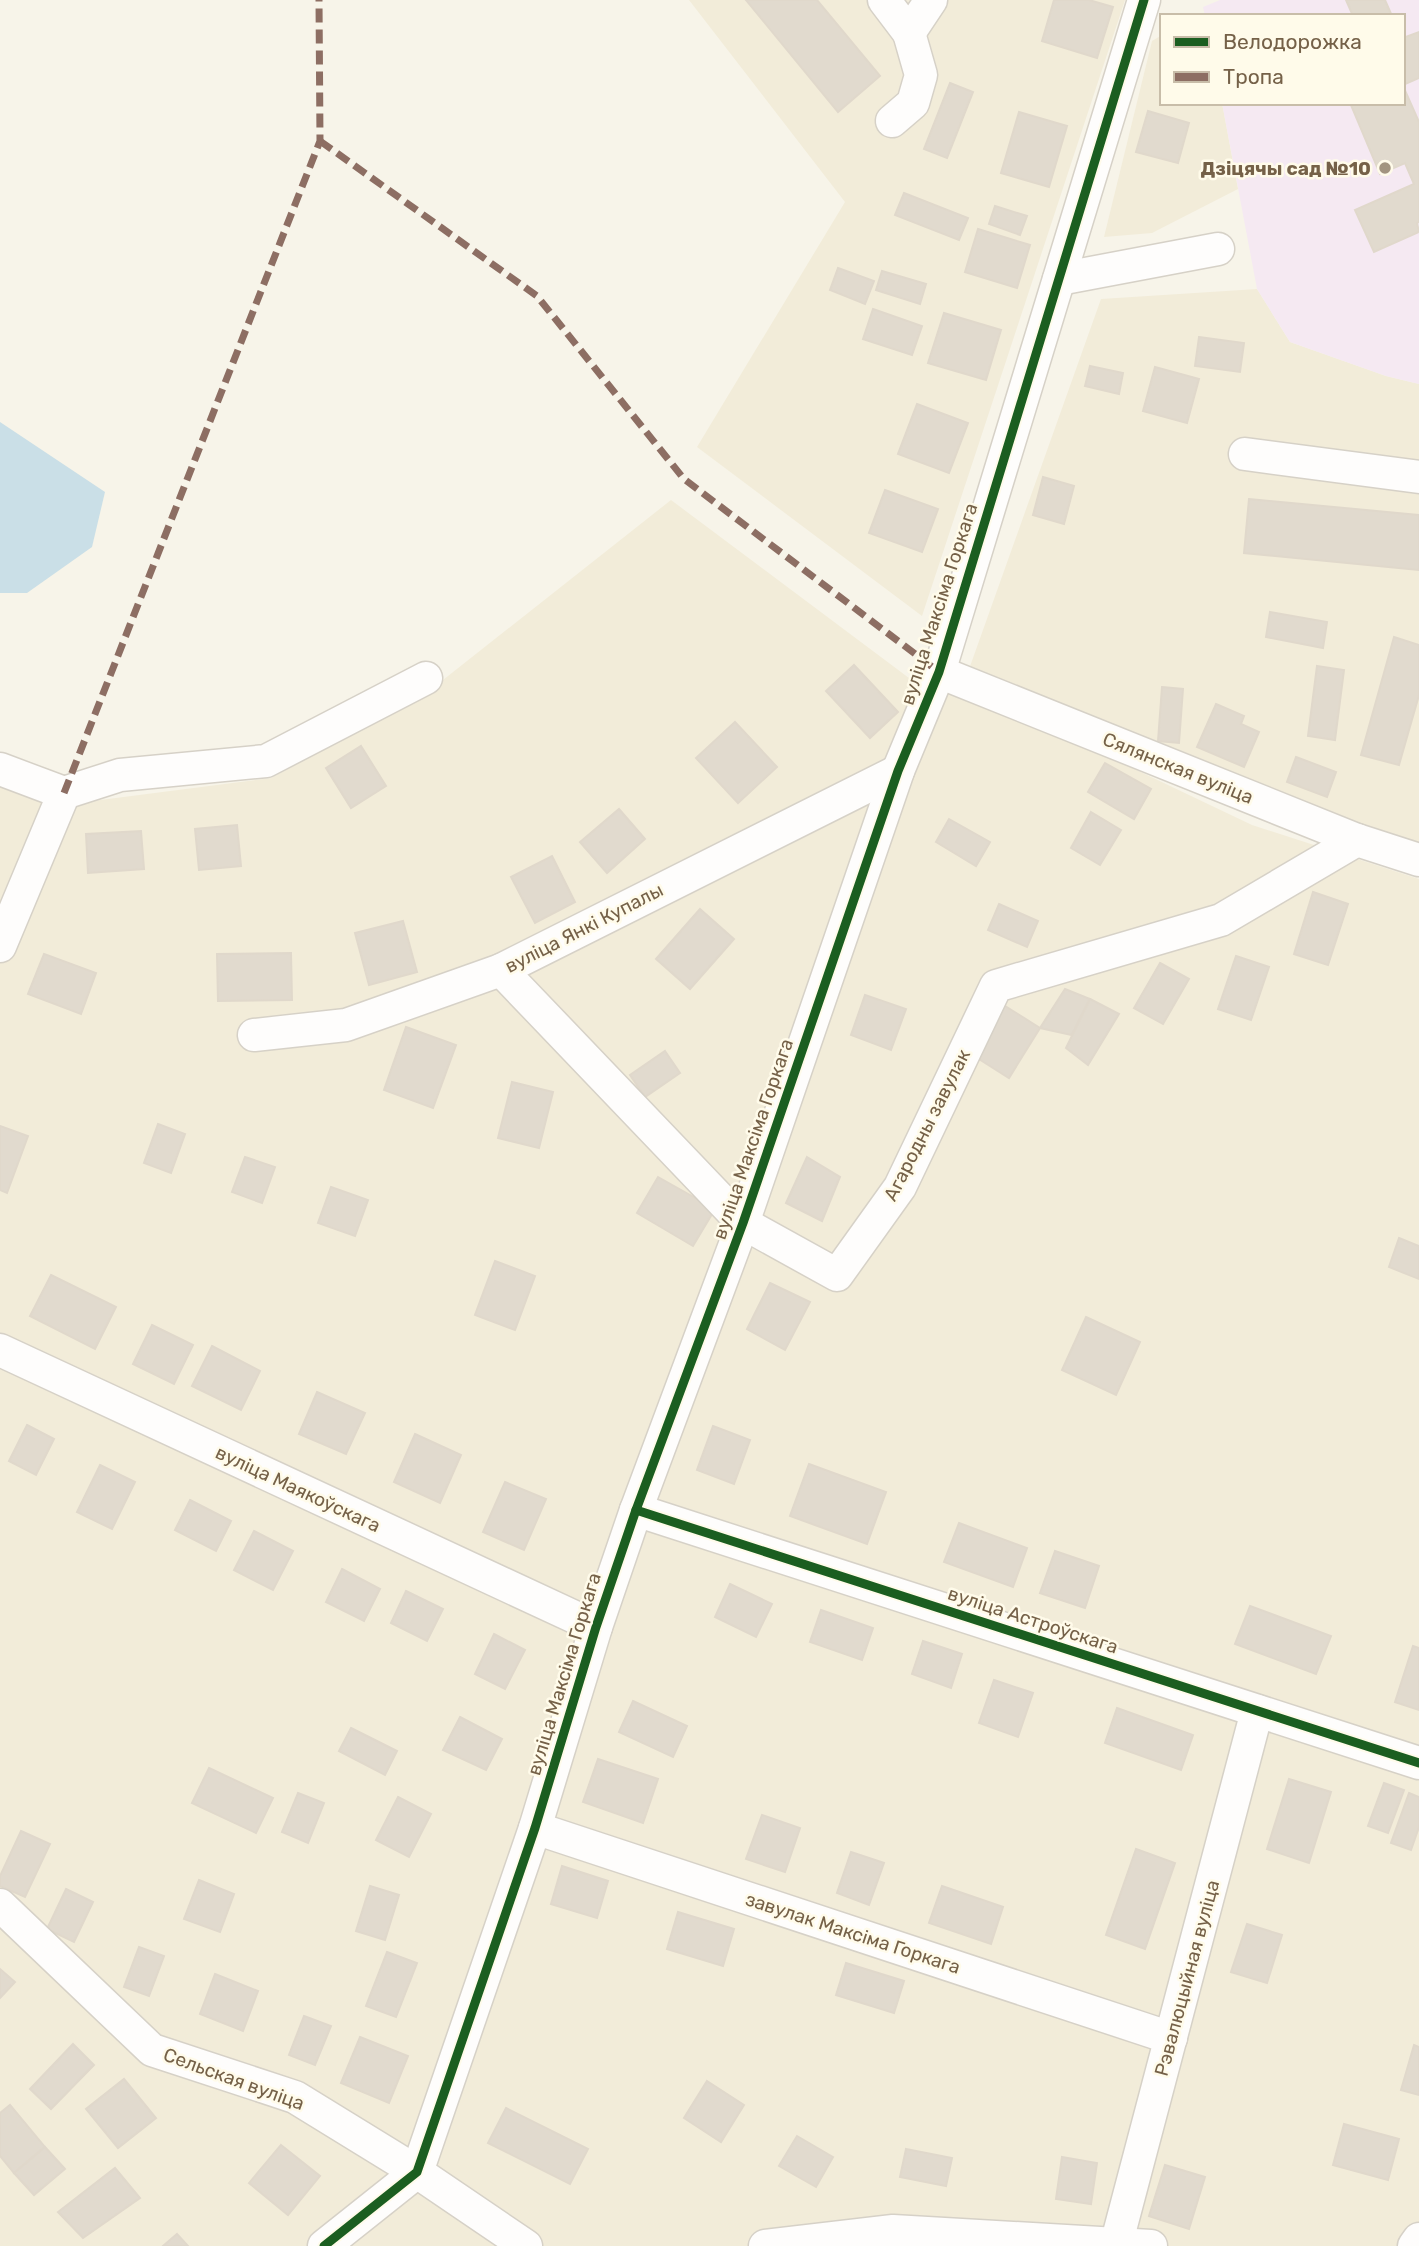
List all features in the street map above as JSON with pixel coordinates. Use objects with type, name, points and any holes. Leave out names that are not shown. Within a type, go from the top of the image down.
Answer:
[{"type":"street","points":[[884,0],[909,33],[921,75],[913,103],[892,121]]},
{"type":"street","points":[[909,33],[931,0]]},
{"type":"street","name":"вуліца Максіма Горкага","points":[[417,2172],[535,1828],[596,1627],[636,1510],[743,1223],[898,771],[939,672],[1144,0]]},
{"type":"street","points":[[1059,279],[1218,249]]},
{"type":"street","points":[[1245,454],[1419,477]]},
{"type":"street","name":"Сялянская вуліца","points":[[939,672],[1357,840],[1419,860]]},
{"type":"street","points":[[0,769],[64,793],[121,775],[266,761],[426,678]]},
{"type":"street","name":"вуліца Янкі Купалы","points":[[254,1035],[346,1026],[501,970],[898,771]]},
{"type":"street","points":[[0,946],[64,793]]},
{"type":"street","name":"Агародны завулак","points":[[501,970],[743,1223],[836,1275],[900,1187],[996,986],[1221,920],[1357,840]]},
{"type":"street","name":"вуліца Маякоўскага","points":[[0,1350],[596,1627]]},
{"type":"street","name":"вуліца Астроўскага","points":[[636,1510],[1419,1763]]},
{"type":"street","name":"Рэвалюцыйная вуліца","points":[[1116,2245],[1257,1712]]},
{"type":"street","name":"завулак Максіма Горкага","points":[[535,1828],[1171,2038]]},
{"type":"street","name":"Сельская вуліца","points":[[0,1905],[152,2050],[295,2097],[417,2172],[526,2246]]},
{"type":"street","points":[[324,2246],[417,2172]]},
{"type":"street","points":[[765,2246],[893,2231],[1151,2246]]},
{"type":"street","points":[[1414,2246],[1419,2239]]},
{"type":"shaded area","points":[[689,0],[1125,0],[922,616],[697,447],[845,202]]},
{"type":"shaded area","points":[[1220,0],[1419,0],[1419,384],[1386,376],[1290,342],[1257,289],[1222,105],[1405,105],[1405,14],[1205,14],[1203,7]]},
{"type":"shaded area","points":[[1160,36],[1160,105],[1222,105],[1238,189],[1152,233],[1104,237],[1152,41]]},
{"type":"shaded area","points":[[1257,289],[1290,342],[1386,376],[1419,384],[1419,851],[968,672],[1101,299]]},
{"type":"shaded area","points":[[671,500],[913,681],[1021,715],[1252,825],[1419,879],[1419,2246],[0,2246],[0,780],[69,804],[271,778],[424,695]]},
{"type":"water","points":[[0,422],[105,492],[92,547],[27,593],[0,593]]},
{"type":"building","points":[[746,0],[817,0],[880,76],[838,112]]},
{"type":"building","points":[[1054,0],[1089,0],[1113,7],[1097,58],[1042,41]]},
{"type":"building","points":[[1346,0],[1385,0],[1391,14],[1352,14]]},
{"type":"building","points":[[1419,32],[1419,78],[1405,84],[1405,37]]},
{"type":"building","points":[[950,83],[973,92],[947,158],[924,149]]},
{"type":"building","name":"Дзіцячы сад №10","points":[[1405,90],[1419,122],[1419,232],[1374,252],[1355,210],[1414,184],[1405,163],[1380,174],[1351,105],[1405,105]]},
{"type":"building","points":[[1148,111],[1189,123],[1178,163],[1136,152]]},
{"type":"building","points":[[1019,112],[1067,126],[1049,187],[1001,173]]},
{"type":"building","points":[[904,193],[968,218],[959,240],[895,215]]},
{"type":"building","points":[[995,206],[1027,216],[1020,235],[989,224]]},
{"type":"building","points":[[978,229],[1030,245],[1017,288],[965,272]]},
{"type":"building","points":[[838,268],[874,281],[865,304],[830,290]]},
{"type":"building","points":[[882,271],[926,284],[920,304],[876,290]]},
{"type":"building","points":[[873,309],[922,326],[912,355],[863,339]]},
{"type":"building","points":[[944,313],[1001,330],[986,380],[928,363]]},
{"type":"building","points":[[1199,337],[1244,343],[1240,372],[1195,366]]},
{"type":"building","points":[[1090,366],[1123,373],[1119,394],[1085,386]]},
{"type":"building","points":[[1155,367],[1199,379],[1187,423],[1143,411]]},
{"type":"building","points":[[917,404],[968,423],[949,473],[898,454]]},
{"type":"building","points":[[1043,477],[1074,486],[1064,524],[1033,515]]},
{"type":"building","points":[[885,490],[938,509],[922,552],[869,533]]},
{"type":"building","points":[[1249,499],[1419,515],[1419,570],[1244,553]]},
{"type":"building","points":[[1270,612],[1327,622],[1323,648],[1266,637]]},
{"type":"building","points":[[1394,637],[1419,645],[1419,695],[1399,765],[1361,755]]},
{"type":"building","points":[[854,665],[898,712],[870,738],[826,691]]},
{"type":"building","points":[[1317,666],[1344,670],[1335,740],[1308,736]]},
{"type":"building","points":[[1162,687],[1183,689],[1179,743],[1158,741]]},
{"type":"building","points":[[1216,704],[1244,716],[1241,724],[1259,732],[1244,767],[1197,747]]},
{"type":"building","points":[[735,722],[777,767],[738,803],[696,758]]},
{"type":"building","points":[[361,746],[386,786],[351,808],[326,768]]},
{"type":"building","points":[[1296,757],[1336,772],[1327,797],[1287,782]]},
{"type":"building","points":[[1105,763],[1151,789],[1134,819],[1088,792]]},
{"type":"building","points":[[619,809],[645,839],[607,873],[580,842]]},
{"type":"building","points":[[1091,812],[1121,830],[1100,865],[1071,848]]},
{"type":"building","points":[[949,819],[990,842],[976,866],[936,842]]},
{"type":"building","points":[[237,825],[241,866],[199,870],[195,829]]},
{"type":"building","points":[[141,831],[144,869],[88,873],[86,834]]},
{"type":"building","points":[[552,856],[575,902],[535,923],[511,877]]},
{"type":"building","points":[[1313,892],[1348,904],[1328,965],[1294,954]]},
{"type":"building","points":[[999,904],[1038,921],[1027,947],[988,930]]},
{"type":"building","points":[[700,909],[734,939],[690,989],[656,959]]},
{"type":"building","points":[[403,921],[417,972],[369,985],[355,933]]},
{"type":"building","points":[[291,953],[292,1000],[218,1001],[217,954]]},
{"type":"building","points":[[44,954],[96,973],[81,1014],[28,994]]},
{"type":"building","points":[[1236,956],[1269,967],[1251,1020],[1218,1009]]},
{"type":"building","points":[[1160,963],[1189,979],[1163,1024],[1134,1008]]},
{"type":"building","points":[[1065,989],[1090,999],[1072,1035],[1040,1028]]},
{"type":"building","points":[[865,995],[906,1009],[891,1050],[851,1035]]},
{"type":"building","points":[[1090,999],[1119,1014],[1088,1065],[1066,1048]]},
{"type":"building","points":[[1002,1004],[1040,1028],[1009,1078],[971,1054]]},
{"type":"building","points":[[406,1027],[456,1045],[433,1108],[384,1090]]},
{"type":"building","points":[[665,1051],[680,1073],[645,1097],[630,1075]]},
{"type":"building","points":[[512,1082],[553,1092],[539,1148],[498,1138]]},
{"type":"building","points":[[158,1124],[185,1134],[171,1173],[144,1163]]},
{"type":"building","points":[[0,1126],[28,1136],[7,1193],[0,1190]]},
{"type":"building","points":[[245,1157],[275,1167],[262,1203],[232,1192]]},
{"type":"building","points":[[807,1157],[840,1177],[822,1221],[786,1203]]},
{"type":"building","points":[[658,1177],[715,1209],[693,1246],[637,1213]]},
{"type":"building","points":[[331,1187],[368,1200],[355,1236],[318,1223]]},
{"type":"building","points":[[1399,1238],[1419,1246],[1419,1279],[1389,1267]]},
{"type":"building","points":[[495,1261],[535,1276],[515,1330],[475,1315]]},
{"type":"building","points":[[51,1275],[116,1307],[95,1349],[30,1316]]},
{"type":"building","points":[[770,1283],[810,1302],[785,1350],[747,1329]]},
{"type":"building","points":[[1086,1317],[1140,1342],[1116,1395],[1062,1370]]},
{"type":"building","points":[[152,1325],[193,1345],[174,1384],[133,1364]]},
{"type":"building","points":[[212,1346],[260,1371],[241,1410],[192,1386]]},
{"type":"building","points":[[317,1392],[365,1413],[346,1454],[299,1434]]},
{"type":"building","points":[[27,1425],[54,1439],[36,1475],[9,1461]]},
{"type":"building","points":[[713,1426],[750,1440],[734,1484],[697,1470]]},
{"type":"building","points":[[415,1434],[461,1455],[440,1503],[394,1482]]},
{"type":"building","points":[[809,1464],[886,1492],[867,1544],[790,1516]]},
{"type":"building","points":[[100,1465],[135,1482],[112,1529],[77,1512]]},
{"type":"building","points":[[505,1482],[546,1499],[524,1550],[483,1532]]},
{"type":"building","points":[[190,1500],[231,1521],[216,1551],[175,1530]]},
{"type":"building","points":[[959,1523],[1027,1548],[1013,1587],[944,1562]]},
{"type":"building","points":[[254,1531],[293,1551],[273,1590],[234,1570]]},
{"type":"building","points":[[1055,1551],[1099,1566],[1085,1608],[1040,1593]]},
{"type":"building","points":[[342,1569],[380,1589],[364,1621],[326,1602]]},
{"type":"building","points":[[730,1584],[772,1604],[756,1637],[715,1617]]},
{"type":"building","points":[[406,1591],[443,1609],[427,1641],[391,1623]]},
{"type":"building","points":[[1250,1606],[1331,1636],[1316,1674],[1235,1644]]},
{"type":"building","points":[[821,1610],[873,1628],[862,1660],[810,1642]]},
{"type":"building","points":[[494,1634],[525,1650],[505,1689],[475,1674]]},
{"type":"building","points":[[923,1641],[962,1654],[951,1688],[912,1674]]},
{"type":"building","points":[[1413,1646],[1419,1648],[1419,1710],[1395,1702]]},
{"type":"building","points":[[994,1680],[1033,1693],[1018,1737],[979,1723]]},
{"type":"building","points":[[633,1701],[687,1726],[673,1757],[619,1732]]},
{"type":"building","points":[[1117,1708],[1193,1735],[1181,1770],[1105,1743]]},
{"type":"building","points":[[460,1717],[502,1739],[486,1770],[443,1750]]},
{"type":"building","points":[[351,1728],[397,1751],[385,1775],[339,1751]]},
{"type":"building","points":[[598,1759],[658,1779],[643,1823],[583,1802]]},
{"type":"building","points":[[209,1768],[273,1798],[256,1833],[192,1803]]},
{"type":"building","points":[[1289,1779],[1331,1792],[1309,1863],[1267,1849]]},
{"type":"building","points":[[1384,1783],[1404,1790],[1388,1833],[1368,1826]]},
{"type":"building","points":[[298,1793],[324,1803],[308,1843],[282,1832]]},
{"type":"building","points":[[1409,1793],[1419,1797],[1419,1827],[1411,1850],[1391,1843]]},
{"type":"building","points":[[398,1797],[431,1814],[409,1857],[376,1840]]},
{"type":"building","points":[[762,1815],[800,1828],[785,1872],[746,1859]]},
{"type":"building","points":[[21,1831],[50,1844],[25,1897],[0,1886],[0,1876]]},
{"type":"building","points":[[1136,1849],[1175,1863],[1145,1949],[1106,1935]]},
{"type":"building","points":[[851,1852],[884,1863],[869,1905],[837,1893]]},
{"type":"building","points":[[562,1866],[608,1881],[597,1918],[551,1904]]},
{"type":"building","points":[[199,1880],[234,1894],[220,1932],[184,1919]]},
{"type":"building","points":[[370,1886],[399,1895],[385,1940],[356,1931]]},
{"type":"building","points":[[942,1886],[1003,1907],[991,1944],[929,1923]]},
{"type":"building","points":[[66,1889],[93,1902],[74,1942],[47,1929]]},
{"type":"building","points":[[678,1912],[734,1929],[723,1966],[667,1949]]},
{"type":"building","points":[[1247,1924],[1282,1935],[1267,1983],[1231,1972]]},
{"type":"building","points":[[139,1947],[164,1956],[149,1996],[124,1987]]},
{"type":"building","points":[[387,1952],[417,1963],[396,2017],[366,2006]]},
{"type":"building","points":[[846,1963],[904,1981],[894,2013],[836,1995]]},
{"type":"building","points":[[0,1969],[15,1982],[0,1998]]},
{"type":"building","points":[[215,1974],[258,1991],[243,2031],[200,2014]]},
{"type":"building","points":[[304,2016],[331,2026],[315,2065],[289,2055]]},
{"type":"building","points":[[360,2037],[408,2056],[389,2103],[341,2083]]},
{"type":"building","points":[[73,2044],[94,2065],[51,2109],[30,2089]]},
{"type":"building","points":[[1414,2045],[1419,2047],[1419,2095],[1401,2090]]},
{"type":"building","points":[[124,2079],[156,2118],[118,2148],[86,2109]]},
{"type":"building","points":[[707,2081],[744,2105],[721,2142],[684,2118]]},
{"type":"building","points":[[10,2105],[45,2147],[14,2173],[0,2156],[0,2113]]},
{"type":"building","points":[[506,2108],[588,2149],[570,2184],[488,2143]]},
{"type":"building","points":[[1344,2124],[1399,2139],[1388,2180],[1333,2165]]},
{"type":"building","points":[[797,2136],[833,2157],[816,2187],[779,2166]]},
{"type":"building","points":[[281,2145],[320,2176],[288,2215],[249,2183]]},
{"type":"building","points":[[45,2147],[65,2169],[34,2195],[14,2173]]},
{"type":"building","points":[[906,2149],[952,2158],[946,2186],[900,2177]]},
{"type":"building","points":[[1062,2157],[1097,2163],[1091,2204],[1056,2199]]},
{"type":"building","points":[[1165,2165],[1205,2177],[1189,2229],[1149,2216]]},
{"type":"building","points":[[115,2168],[140,2198],[83,2238],[58,2212]]},
{"type":"building","points":[[177,2234],[188,2246],[163,2246]]},
{"type":"marked path","points":[[64,793],[320,141],[319,0]]},
{"type":"marked path","points":[[320,141],[537,296],[684,479],[939,672]]},
{"type":"cycle path","points":[[324,2246],[417,2172],[535,1828],[596,1627],[636,1510],[743,1223],[898,771],[939,672],[1144,0]]},
{"type":"cycle path","points":[[636,1510],[1419,1763]]},
{"type":"place","name":"Дзіцячы сад №10","points":[[1385,168]]}]
